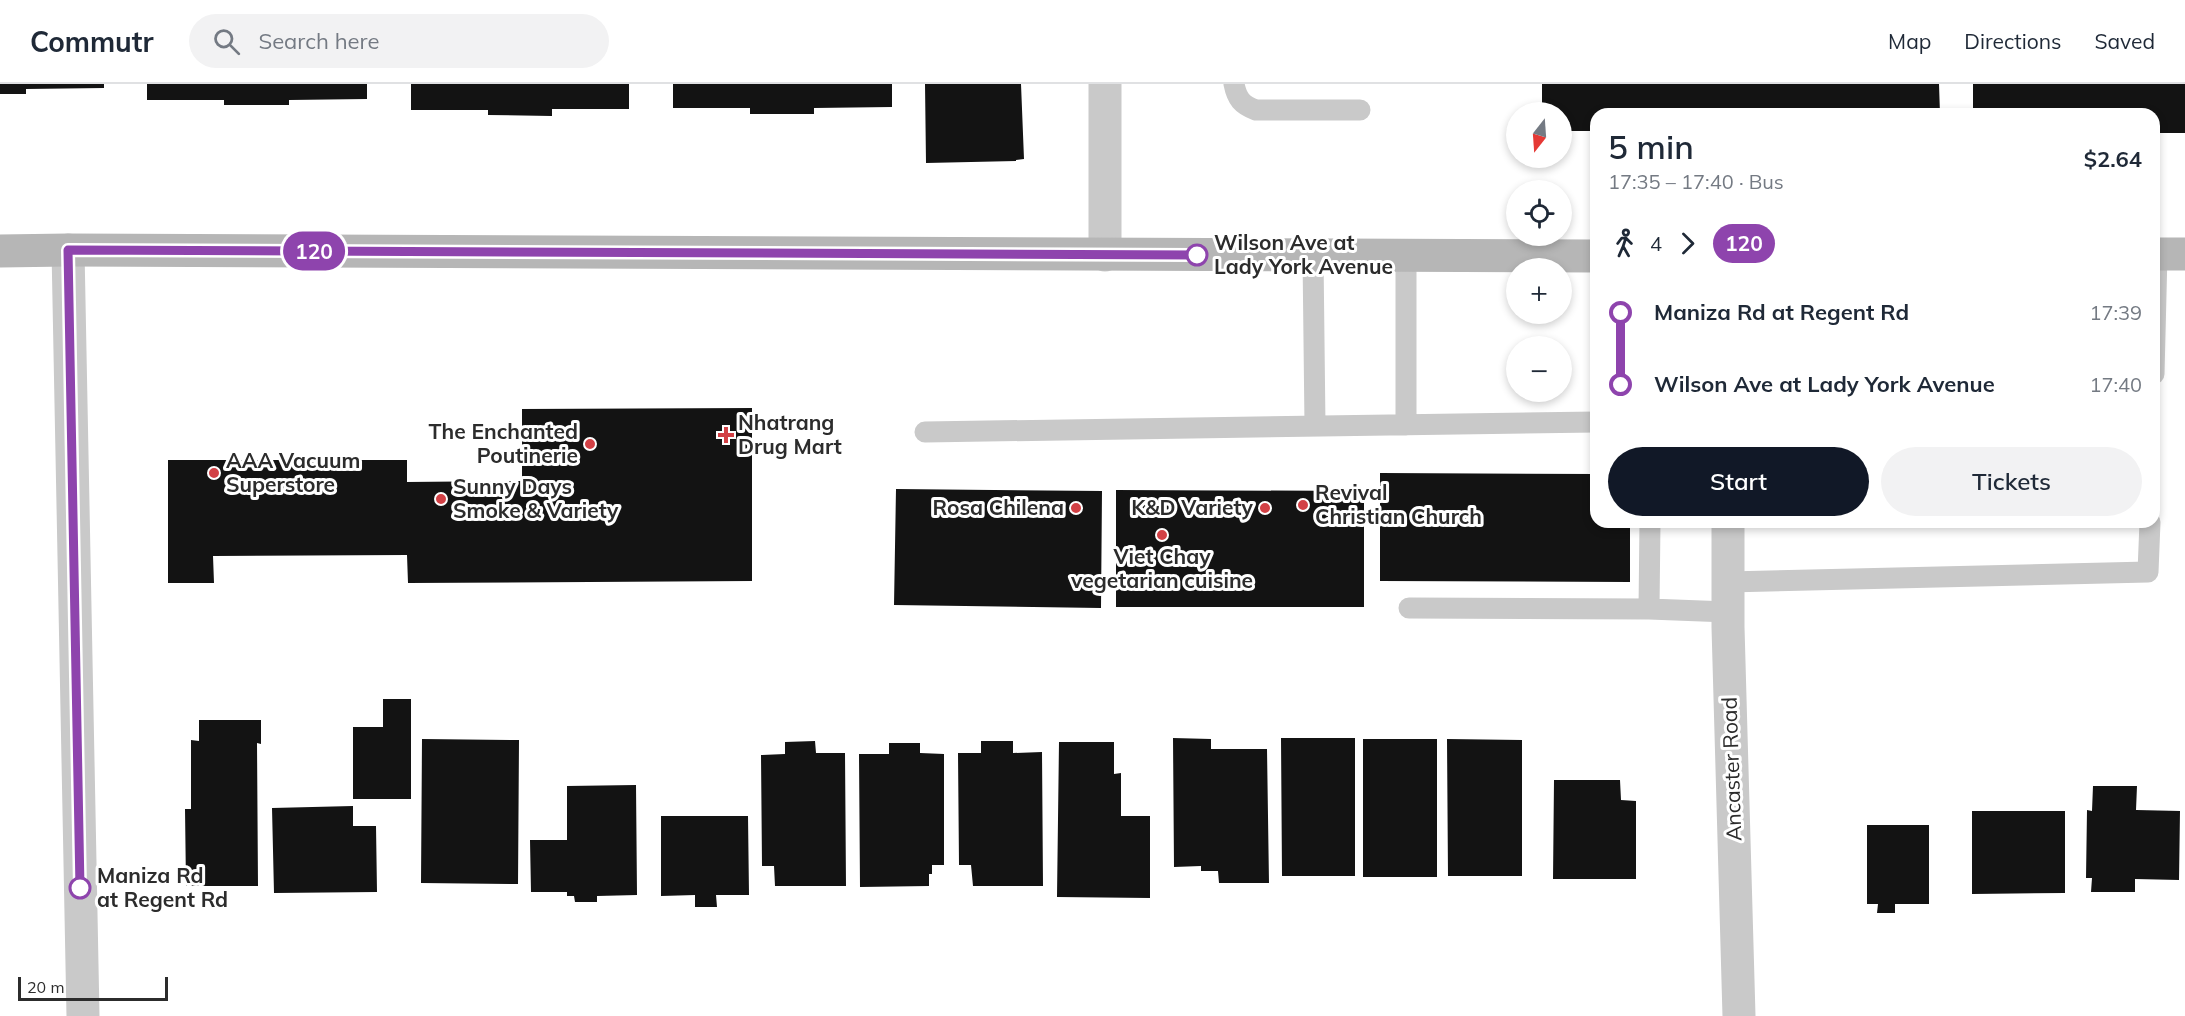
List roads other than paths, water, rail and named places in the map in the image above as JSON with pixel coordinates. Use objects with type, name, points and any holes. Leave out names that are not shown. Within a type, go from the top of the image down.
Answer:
[{"type":"main road","points":[[0,251],[1590,256]]},
{"type":"street","points":[[1105,84],[1105,255]]},
{"type":"street","points":[[68,250],[83,1016]]},
{"type":"street","name":"Ancaster Road","points":[[1728,528],[1739,1016]]},
{"type":"lane","points":[[1234,84],[1236,95],[1244,106],[1257,110],[1360,110]]},
{"type":"lane","points":[[2160,309],[2165,254]]},
{"type":"lane","points":[[1406,255],[1406,425]]},
{"type":"lane","points":[[1312,256],[1315,426]]},
{"type":"lane","points":[[924,432],[1590,422]]},
{"type":"lane","points":[[1649,609],[1650,528]]},
{"type":"lane","points":[[1409,608],[1649,609],[1728,597],[2148,572],[2150,528]]},
{"type":"place","name":"Wilson Ave at Lady York Avenue","points":[[1197,255]]},
{"type":"place","name":"Nhatrang Drug Mart","points":[[726,435]]},
{"type":"place","name":"The Enchanted Poutinerie","points":[[590,444]]},
{"type":"place","name":"AAA Vacuum Superstore","points":[[214,473]]},
{"type":"place","name":"Sunny Days Smoke & Variety","points":[[441,499]]},
{"type":"place","name":"Revival Christian Church","points":[[1303,505]]},
{"type":"place","name":"Rosa Chilena","points":[[1076,508]]},
{"type":"place","name":"K&D Variety","points":[[1265,508]]},
{"type":"place","name":"Viet Chay vegetarian cuisine","points":[[1162,535]]},
{"type":"place","name":"Maniza Rd at Regent Rd","points":[[80,888]]}]
